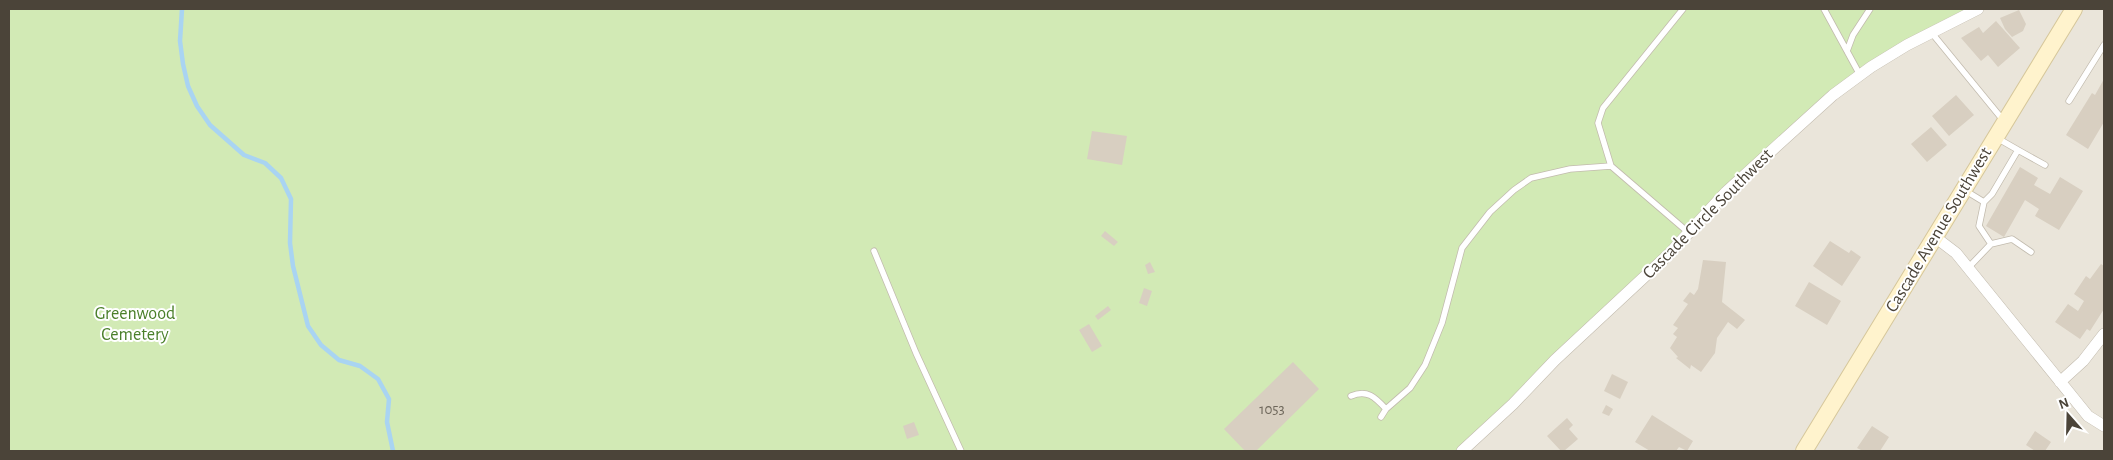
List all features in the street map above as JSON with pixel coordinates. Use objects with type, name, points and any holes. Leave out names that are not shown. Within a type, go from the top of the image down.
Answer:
[{"type":"main road","name":"Cascade Avenue Southwest","points":[[1804,451],[2074,9]]},
{"type":"street","name":"Cascade Circle Southwest","points":[[1462,451],[1513,404],[1554,360],[1670,253],[1726,192],[1833,95],[1907,45],[1978,9]]},
{"type":"street","points":[[1935,237],[1956,252],[2088,416],[2104,426]]},
{"type":"street","points":[[2060,382],[2083,361],[2104,334]]},
{"type":"lane","points":[[1683,9],[1603,108],[1598,123],[1611,166],[1689,232]]},
{"type":"lane","points":[[1824,9],[1860,75]]},
{"type":"lane","points":[[1847,51],[1853,35],[1870,9]]},
{"type":"lane","points":[[1931,32],[2005,122]]},
{"type":"lane","points":[[2069,101],[2104,45]]},
{"type":"lane","points":[[1996,138],[2045,165]]},
{"type":"lane","points":[[1991,244],[1979,226],[1984,202],[1992,194],[2018,150]]},
{"type":"lane","points":[[1380,417],[1386,409],[1410,388],[1425,365],[1442,323],[1462,248],[1490,212],[1514,190],[1531,178],[1570,169],[1611,166]]},
{"type":"lane","points":[[1964,190],[1984,202]]},
{"type":"lane","points":[[1968,268],[1991,244],[2012,239],[2030,252]]},
{"type":"lane","points":[[874,251],[916,353],[961,451]]},
{"type":"lane","points":[[1351,396],[1360,392],[1373,395],[1386,409]]},
{"type":"shaded area","points":[[1972,9],[2104,9],[2104,451],[1467,451],[1789,136],[1874,63]]},
{"type":"green space","name":"Greenwood Cemetery","points":[[9,9],[1972,9],[1874,63],[1789,136],[1467,451],[9,451]]},
{"type":"building","points":[[2019,10],[2026,24],[2023,31],[2012,37],[2005,29],[2000,18]]},
{"type":"building","points":[[1996,21],[2020,48],[1998,67],[1988,55],[1981,61],[1961,38],[1979,27],[1983,33]]},
{"type":"building","points":[[2104,79],[2104,122],[2088,149],[2066,135],[2092,93],[2095,95]]},
{"type":"building","points":[[1956,95],[1974,115],[1949,136],[1932,116]]},
{"type":"building","points":[[1931,127],[1947,145],[1927,162],[1911,144]]},
{"type":"building","points":[[1092,131],[1127,136],[1122,165],[1087,159]]},
{"type":"building","points":[[2020,167],[2038,178],[2034,185],[2050,194],[2060,177],[2083,191],[2059,230],[2035,216],[2039,209],[2025,200],[2004,237],[1986,226]]},
{"type":"building","points":[[1105,231],[1118,242],[1114,246],[1101,236]]},
{"type":"building","points":[[1830,241],[1849,253],[1851,250],[1861,257],[1842,286],[1813,266]]},
{"type":"building","points":[[1703,260],[1726,262],[1722,302],[1745,320],[1737,329],[1728,322],[1717,338],[1715,353],[1701,372],[1691,365],[1690,369],[1676,358],[1678,357],[1670,348],[1677,337],[1673,334],[1678,328],[1673,325],[1688,304],[1683,301],[1690,292],[1694,295],[1698,289]]},
{"type":"building","points":[[1150,262],[1155,272],[1148,274],[1145,265]]},
{"type":"building","points":[[2101,264],[2104,266],[2104,309],[2090,331],[2087,329],[2080,339],[2055,322],[2068,304],[2078,311],[2084,301],[2074,294],[2086,276],[2090,279]]},
{"type":"building","points":[[1809,282],[1841,301],[1827,325],[1795,306]]},
{"type":"building","points":[[1144,288],[1152,291],[1147,306],[1139,303]]},
{"type":"building","points":[[1108,306],[1111,310],[1098,320],[1095,316]]},
{"type":"building","points":[[1089,324],[1102,346],[1092,352],[1079,330]]},
{"type":"building","points":[[1293,362],[1319,389],[1256,451],[1245,451],[1224,429]]},
{"type":"building","points":[[1612,374],[1628,382],[1620,399],[1604,391]]},
{"type":"building","points":[[1606,405],[1613,409],[1609,416],[1602,413]]},
{"type":"building","points":[[1652,415],[1693,441],[1687,451],[1679,447],[1676,451],[1650,451],[1635,442]]},
{"type":"building","points":[[1567,418],[1573,425],[1569,429],[1578,439],[1564,451],[1561,451],[1547,436]]},
{"type":"building","points":[[914,422],[919,435],[907,439],[903,426]]},
{"type":"building","points":[[1872,426],[1889,437],[1880,451],[1863,451],[1857,448]]},
{"type":"building","points":[[2035,431],[2051,442],[2045,451],[2035,451],[2026,445]]},
{"type":"waterway","points":[[182,9],[180,41],[183,64],[188,86],[197,106],[210,125],[244,155],[265,163],[281,178],[291,199],[290,243],[293,266],[308,326],[321,345],[339,360],[360,366],[378,379],[389,399],[387,422],[393,451]]}]
